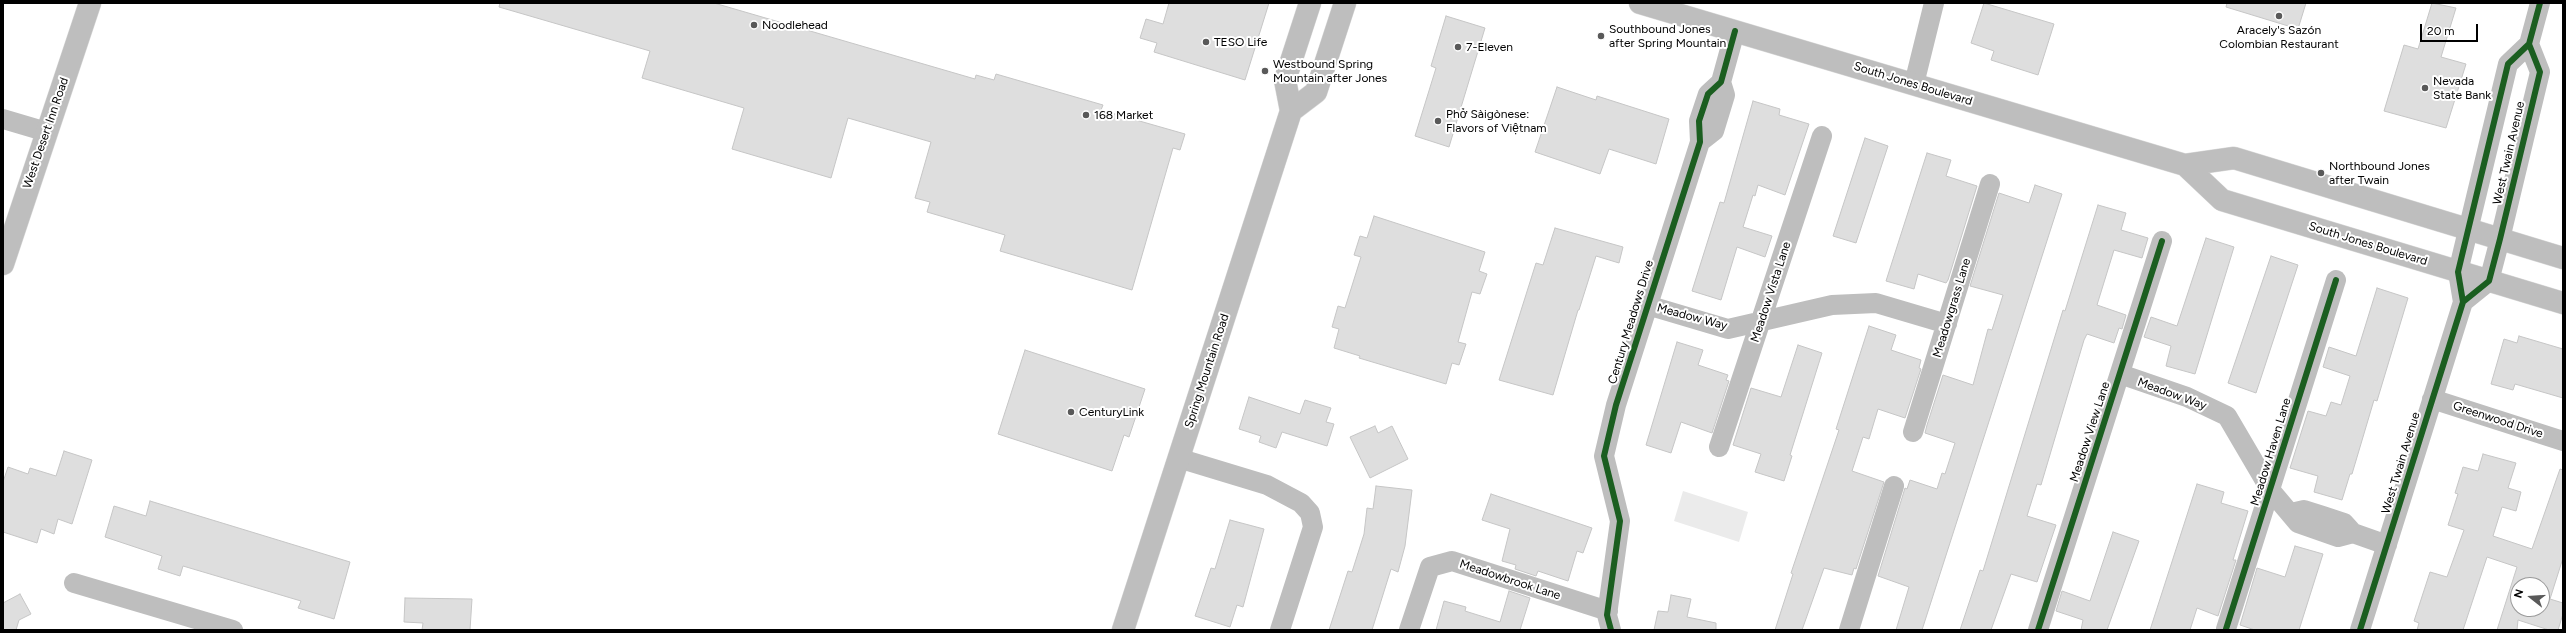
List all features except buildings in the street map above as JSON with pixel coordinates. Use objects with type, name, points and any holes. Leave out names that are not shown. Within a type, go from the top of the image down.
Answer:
[{"type":"main road","name":"West Desert Inn Road","points":[[3,264],[90,3]]},
{"type":"main road","name":"Spring Mountain Road","points":[[1123,630],[1291,111],[1285,80],[1310,3]]},
{"type":"main road","points":[[1291,111],[1316,92],[1345,3]]},
{"type":"main road","name":"South Jones Boulevard","points":[[1640,3],[2185,165],[2234,158],[2563,258]]},
{"type":"main road","name":"South Jones Boulevard","points":[[2185,165],[2222,200],[2563,303]]},
{"type":"street","points":[[1914,84],[1934,3]]},
{"type":"street","points":[[2529,44],[2540,3]]},
{"type":"street","name":"Century Meadows Drive","points":[[1609,620],[1620,520],[1604,456],[1616,405],[1700,142],[1714,131],[1725,95],[1721,82],[1735,31]]},
{"type":"street","name":"West Twain Avenue","points":[[2360,630],[2463,302],[2458,272],[2508,64],[2529,44],[2540,72],[2489,281]]},
{"type":"street","points":[[3,119],[47,132]]},
{"type":"street","name":"Meadow Vista Lane","points":[[1719,447],[1822,136]]},
{"type":"street","name":"Meadowgrass Lane","points":[[1913,432],[1990,184]]},
{"type":"street","name":"Meadow View Lane","points":[[2038,630],[2162,241]]},
{"type":"street","name":"Meadow Haven Lane","points":[[2226,630],[2271,491],[2336,280]]},
{"type":"street","points":[[2463,302],[2489,281]]},
{"type":"street","name":"Meadow Way","points":[[1647,305],[1728,329],[1832,305],[1876,303],[1947,324]]},
{"type":"street","name":"Meadow Way","points":[[2120,374],[2186,397],[2227,416],[2271,491],[2280,504],[2291,513],[2304,510],[2323,516],[2344,523],[2353,533],[2387,545]]},
{"type":"street","name":"Greenwood Drive","points":[[2432,400],[2563,441]]},
{"type":"street","points":[[1178,458],[1267,485],[1301,503],[1310,513],[1313,527],[1280,630]]},
{"type":"street","points":[[1849,630],[1894,486]]},
{"type":"street","name":"Meadowbrook Lane","points":[[1409,630],[1430,567],[1452,562],[1609,620]]},
{"type":"street","points":[[74,583],[223,629]]},
{"type":"shaded area","points":[[1683,491],[1748,512],[1739,542],[1674,521]]},
{"type":"cycle path","points":[[2360,630],[2463,302],[2458,272],[2508,64],[2529,44],[2540,3]]},
{"type":"cycle path","points":[[1611,630],[1607,615],[1620,521],[1604,456],[1616,405],[1700,142],[1699,121],[1708,94],[1721,82],[1735,31]]},
{"type":"cycle path","points":[[2463,302],[2489,281],[2500,239],[2540,72],[2529,44]]},
{"type":"cycle path","points":[[2038,630],[2162,241]]},
{"type":"cycle path","points":[[2226,629],[2336,280]]},
{"type":"place","name":"Aracely's Sazón Colombian Restaurant","points":[[2279,16]]},
{"type":"place","name":"Noodlehead","points":[[754,25]]},
{"type":"place","name":"Southbound Jones after Spring Mountain","points":[[1601,36]]},
{"type":"place","name":"TESO Life","points":[[1206,42]]},
{"type":"place","name":"7-Eleven","points":[[1458,47]]},
{"type":"place","name":"Westbound Spring Mountain after Jones","points":[[1265,71]]},
{"type":"place","name":"Nevada State Bank","points":[[2425,88]]},
{"type":"place","name":"168 Market","points":[[1086,115]]},
{"type":"place","name":"Phở Sàigònese: Flavors of Việtnam","points":[[1438,121]]},
{"type":"place","name":"Northbound Jones after Twain","points":[[2321,173]]},
{"type":"place","name":"CenturyLink","points":[[1071,412]]}]
